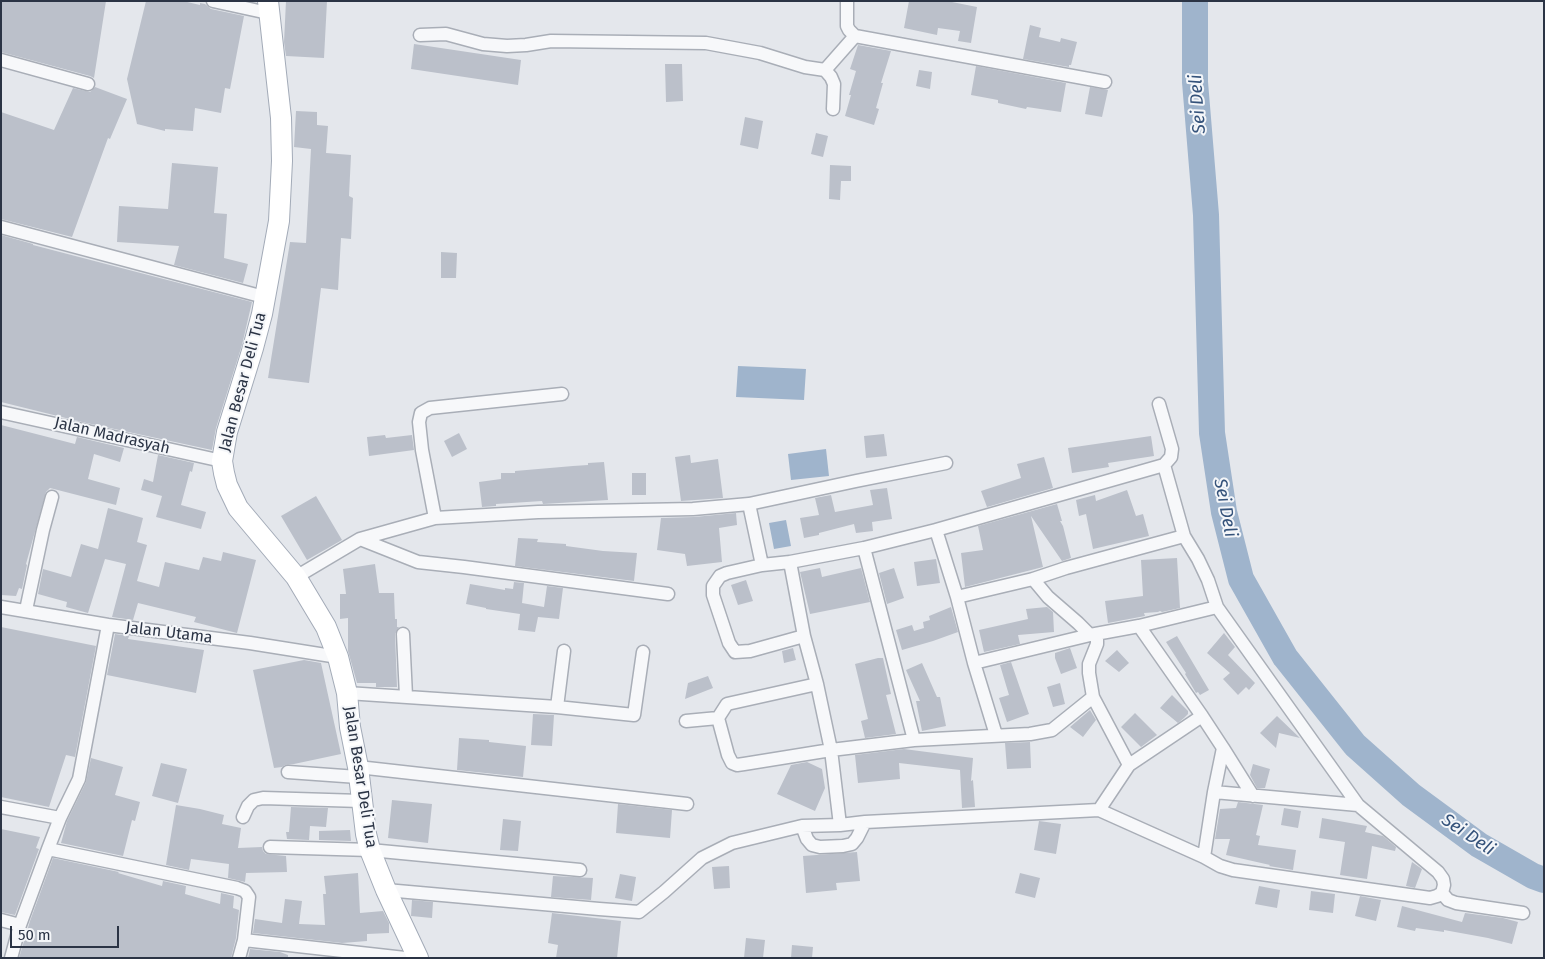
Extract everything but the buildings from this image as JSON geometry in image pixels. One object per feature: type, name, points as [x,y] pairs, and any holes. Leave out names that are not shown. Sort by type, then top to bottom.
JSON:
[{"type":"main road","name":"Jalan Besar Deli Tua","points":[[268,7],[281,118],[282,160],[279,221],[262,314],[227,432],[222,461],[226,485],[238,508],[296,578],[322,621],[338,657],[347,693],[350,726],[370,850],[386,890],[418,958]]},
{"type":"street","points":[[213,1],[268,7]]},
{"type":"street","points":[[847,1],[847,26],[855,36],[1105,82]]},
{"type":"street","points":[[420,34],[446,34],[483,44],[507,46],[551,41],[706,43],[760,53],[805,67],[825,70],[834,84],[833,109]]},
{"type":"street","points":[[825,70],[855,36]]},
{"type":"street","points":[[1,60],[88,84]]},
{"type":"street","points":[[1,227],[264,296]]},
{"type":"street","points":[[435,518],[422,450],[419,422],[422,413],[430,408],[562,394]]},
{"type":"street","points":[[804,636],[744,652],[735,652],[731,648],[713,595],[713,586],[720,576],[727,573],[762,565],[790,562],[864,548],[936,530],[1164,465],[1171,458],[1172,449],[1159,404]]},
{"type":"street","name":"Jalan Madrasyah","points":[[1,412],[222,461]]},
{"type":"street","points":[[296,578],[360,539],[435,518],[538,512],[693,510],[749,504],[946,463]]},
{"type":"street","points":[[386,890],[639,912],[702,858],[732,843],[802,826],[1099,810],[1220,866],[1233,870],[1430,898],[1442,893],[1443,879],[1438,872],[1358,805],[1216,607],[1208,580],[1184,536],[1164,465]]},
{"type":"street","points":[[26,610],[52,497]]},
{"type":"street","points":[[749,504],[762,565]]},
{"type":"street","points":[[936,530],[996,734]]},
{"type":"street","points":[[957,597],[1033,579],[1066,568],[1184,536]]},
{"type":"street","points":[[360,539],[418,562],[668,594]]},
{"type":"street","points":[[864,548],[914,740]]},
{"type":"street","points":[[790,562],[804,636],[832,750],[840,825]]},
{"type":"street","points":[[1033,579],[1048,597],[1094,635],[1097,644],[1089,664],[1088,673],[1094,697],[1129,765]]},
{"type":"street","name":"Jalan Utama","points":[[1,607],[108,625],[250,642],[338,657]]},
{"type":"street","points":[[974,663],[1216,607]]},
{"type":"street","points":[[11,958],[20,925],[48,849],[60,818],[79,779],[108,625]]},
{"type":"street","points":[[1140,626],[1202,716],[1253,796]]},
{"type":"street","points":[[403,634],[406,696]]},
{"type":"street","points":[[557,706],[564,651]]},
{"type":"street","points":[[347,693],[557,706],[634,715],[643,652]]},
{"type":"street","points":[[817,684],[727,704],[718,718],[732,763],[737,765],[832,750],[914,740],[996,734],[1030,734],[1052,730],[1094,697]]},
{"type":"street","points":[[1099,810],[1129,765],[1202,716]]},
{"type":"street","points":[[686,721],[718,718]]},
{"type":"street","points":[[1204,857],[1223,748]]},
{"type":"street","points":[[288,772],[358,772],[687,804]]},
{"type":"street","points":[[1214,792],[1358,805]]},
{"type":"street","points":[[242,817],[254,800],[263,798],[362,801]]},
{"type":"street","points":[[1,806],[60,818]]},
{"type":"street","points":[[802,826],[807,839],[812,845],[820,847],[843,846],[852,844],[866,822]]},
{"type":"street","points":[[270,847],[370,850],[580,870]]},
{"type":"street","points":[[48,849],[245,891],[249,897],[244,940],[239,958]]},
{"type":"street","points":[[1442,893],[1448,900],[1456,903],[1523,913]]},
{"type":"street","points":[[1,920],[20,925]]},
{"type":"street","points":[[244,940],[405,958]]},
{"type":"water","points":[[738,366],[806,369],[804,400],[736,397]]},
{"type":"water","points":[[826,449],[829,476],[791,480],[788,454]]},
{"type":"water","points":[[786,520],[791,546],[774,549],[769,523]]},
{"type":"waterway","name":"Sei Deli","points":[[1195,1],[1195,82],[1206,215],[1212,433],[1224,512],[1241,579],[1285,657],[1355,745],[1411,795],[1479,845],[1533,876],[1544,880]]}]
